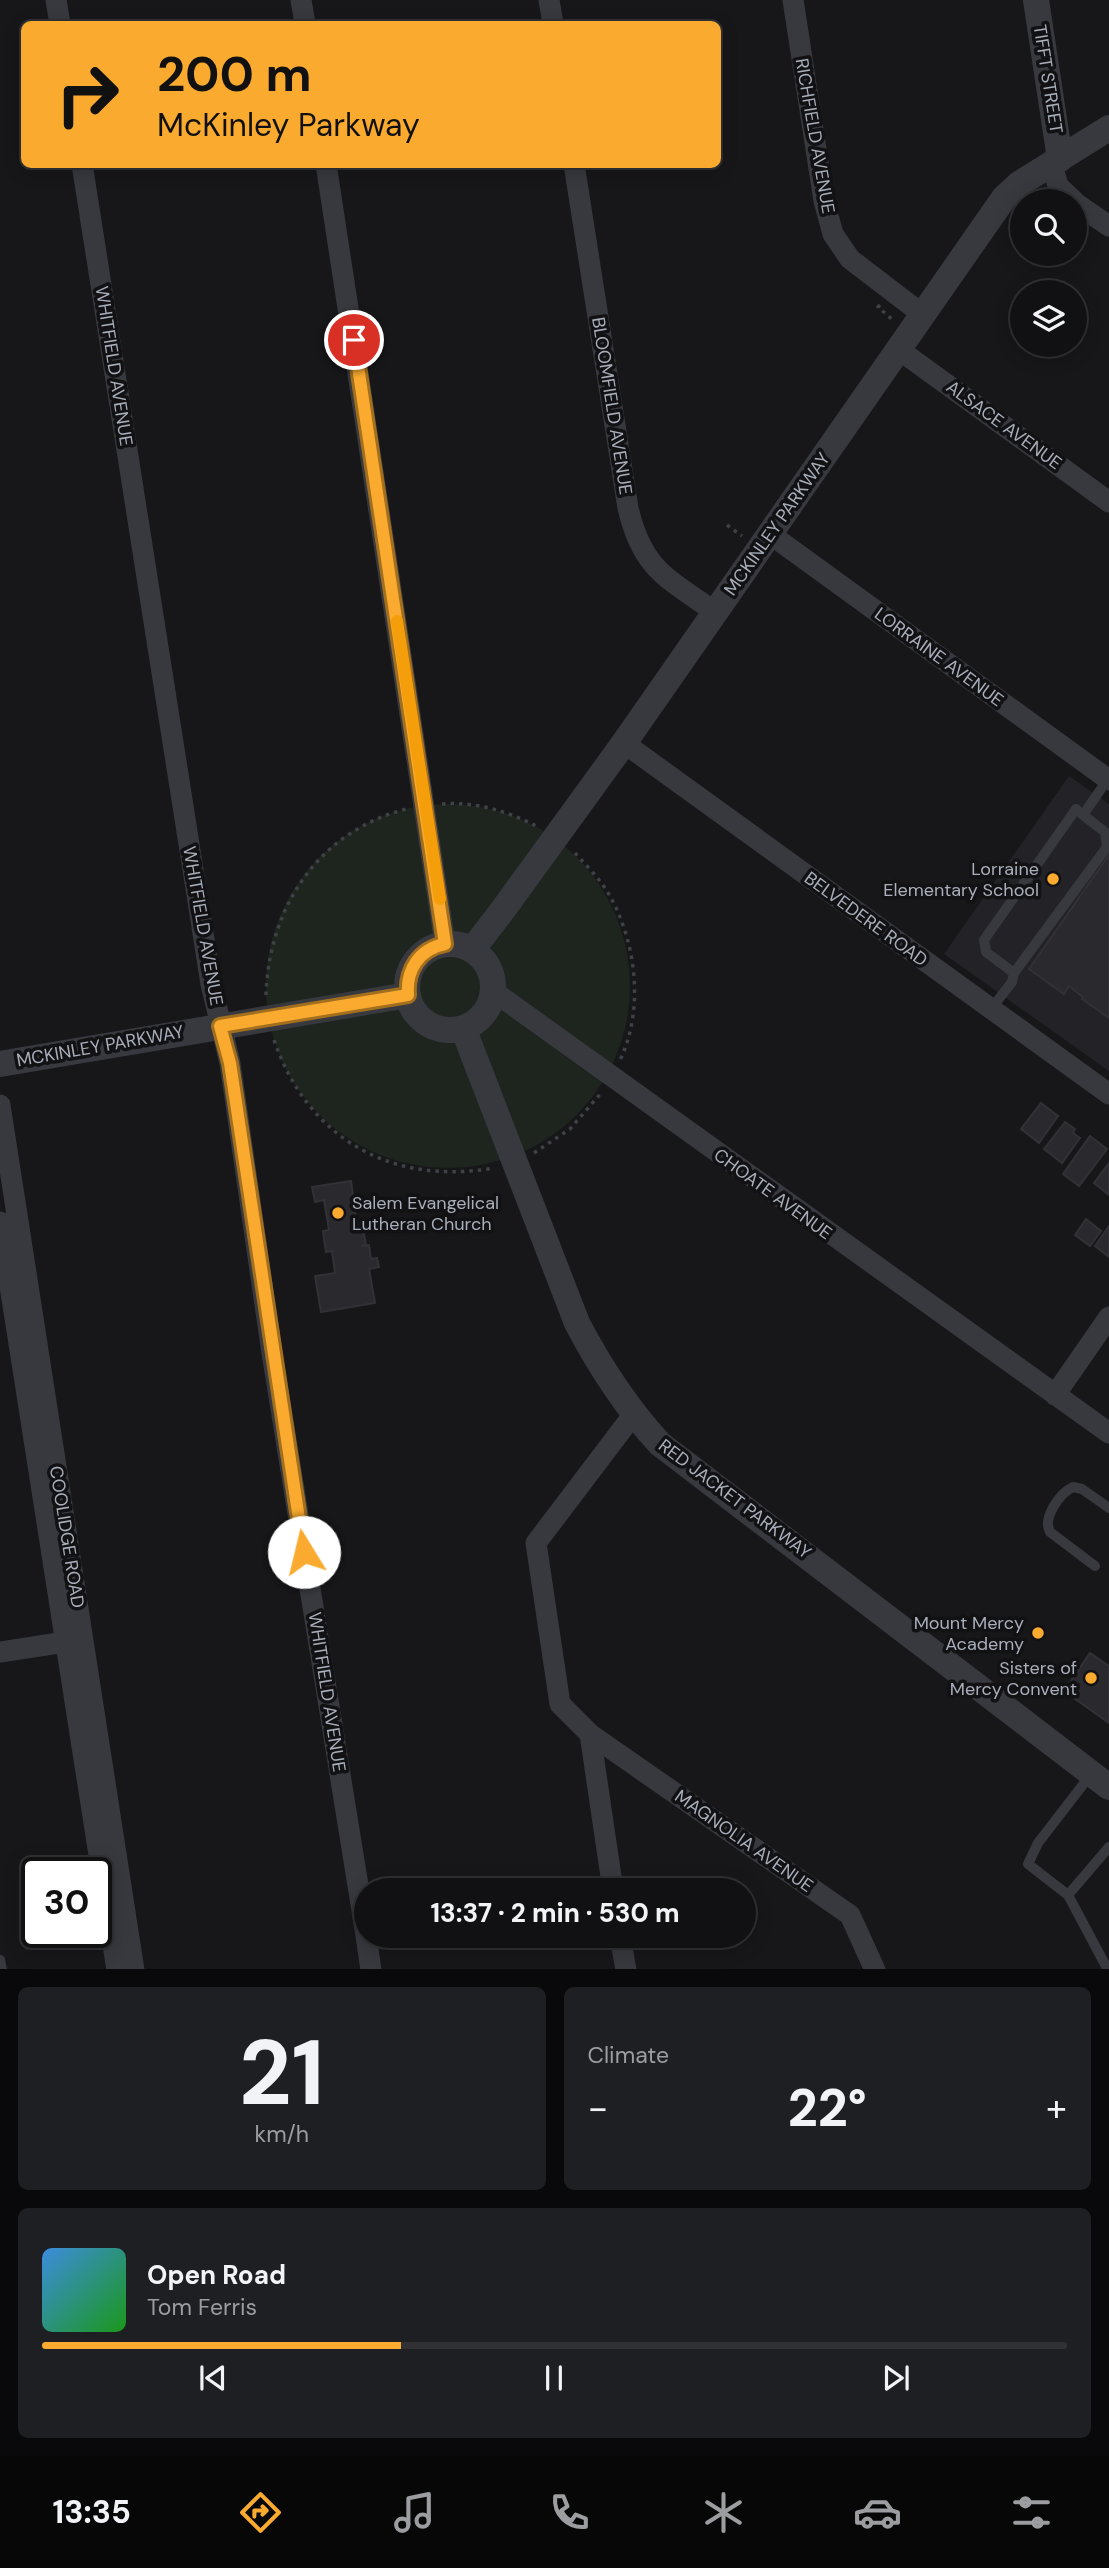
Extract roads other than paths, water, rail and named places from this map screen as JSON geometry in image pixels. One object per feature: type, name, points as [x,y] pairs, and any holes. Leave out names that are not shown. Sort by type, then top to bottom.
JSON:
[{"type":"street","points":[[56,0],[60,21]]},
{"type":"street","points":[[301,0],[304,21]]},
{"type":"street","points":[[549,0],[552,21]]},
{"type":"street","name":"RICHFIELD AVENUE","points":[[793,0],[824,201],[833,234],[850,259],[922,314]]},
{"type":"street","name":"TIFFT STREET","points":[[1036,0],[1056,161]]},
{"type":"street","name":"MCKINLEY PARKWAY","points":[[472,950],[624,743],[1004,198],[1019,184],[1109,128]]},
{"type":"street","points":[[1056,161],[1058,186],[1061,189]]},
{"type":"street","name":"WHITFIELD AVENUE","points":[[83,168],[211,984],[230,1063],[272,1353],[357,1878]]},
{"type":"street","points":[[327,168],[445,944]]},
{"type":"street","name":"BLOOMFIELD AVENUE","points":[[575,168],[618,449],[637,542],[662,575],[715,612]]},
{"type":"street","points":[[1087,211],[1109,226]]},
{"type":"street","name":"ALSACE AVENUE","points":[[898,349],[1109,502]]},
{"type":"street","name":"LORRAINE AVENUE","points":[[770,534],[1109,779]]},
{"type":"street","name":"BELVEDERE ROAD","points":[[624,743],[1109,1094]]},
{"type":"street","points":[[445,944],[472,950],[483,958],[490,971],[493,991],[491,1002],[482,1016],[463,1028],[444,1030],[430,1025],[416,1013],[408,995],[408,980],[416,962],[431,949],[445,944]]},
{"type":"street","name":"CHOATE AVENUE","points":[[493,991],[1109,1433]]},
{"type":"street","name":"MCKINLEY PARKWAY","points":[[0,1064],[408,995]]},
{"type":"street","name":"RED JACKET PARKWAY","points":[[463,1028],[577,1323],[593,1355],[634,1415],[660,1444],[1100,1780]]},
{"type":"street","name":"COOLIDGE ROAD","points":[[0,1105],[33,1372],[108,1857]]},
{"type":"street","name":"COOLIDGE ROAD","points":[[0,1222],[33,1372]]},
{"type":"street","points":[[1055,1395],[1109,1317]]},
{"type":"street","name":"MAGNOLIA AVENUE","points":[[634,1415],[536,1543],[560,1704],[590,1734],[850,1915],[875,1969]]},
{"type":"street","points":[[0,1652],[74,1641]]},
{"type":"street","points":[[590,1734],[611,1878]]},
{"type":"street","name":"COOLIDGE ROAD","points":[[112,1876],[134,1969]]},
{"type":"street","name":"COOLIDGE ROAD","points":[[112,1896],[117,1969]]},
{"type":"street","name":"WHITFIELD AVENUE","points":[[368,1948],[371,1969]]},
{"type":"street","points":[[622,1948],[626,1969]]},
{"type":"lane","points":[[1083,815],[1109,779]]},
{"type":"lane","points":[[991,1009],[1012,982],[1014,973],[1107,847],[1105,832],[1076,809],[984,940],[986,952],[1014,973]]},
{"type":"lane","points":[[1095,1566],[1050,1532],[1047,1520],[1066,1490],[1073,1487],[1082,1489],[1109,1508]]},
{"type":"lane","points":[[1100,1780],[1038,1843],[1028,1864],[1068,1895],[1108,1969]]},
{"type":"lane","points":[[1068,1895],[1109,1847]]},
{"type":"lane","points":[[0,1960],[2,1969]]},
{"type":"place","name":"Lorraine Elementary School","points":[[1053,879]]},
{"type":"place","name":"Salem Evangelical Lutheran Church","points":[[338,1213]]},
{"type":"place","name":"Mount Mercy Academy","points":[[1038,1633]]},
{"type":"place","name":"Sisters of Mercy Convent","points":[[1091,1678]]}]
